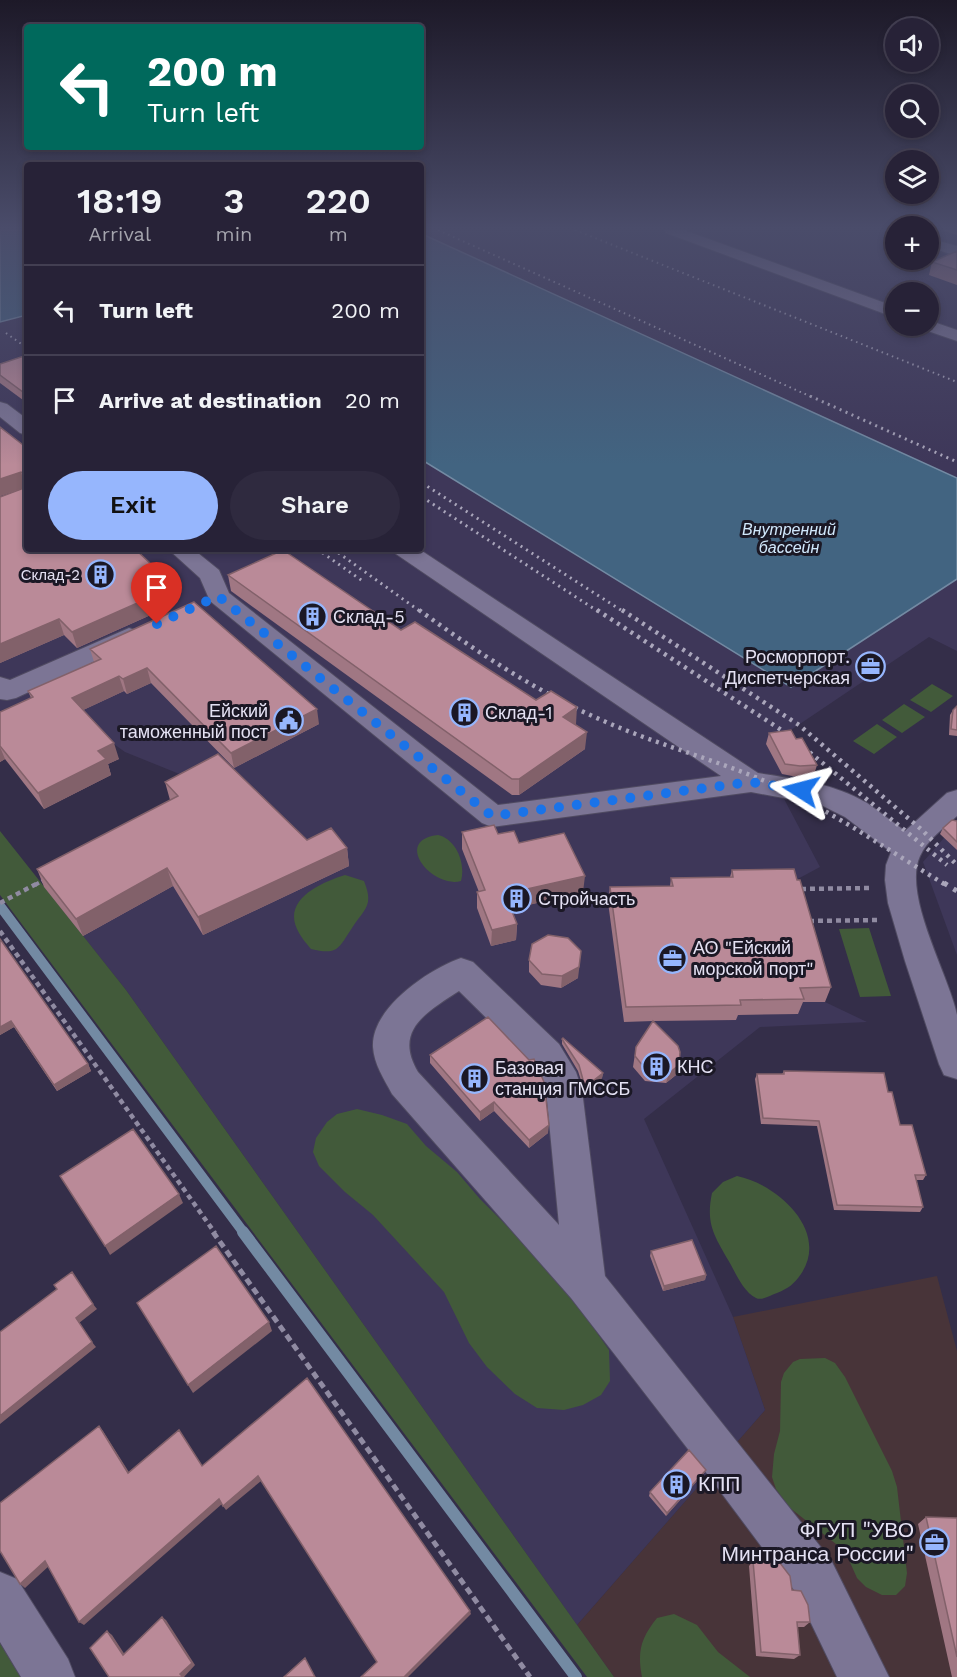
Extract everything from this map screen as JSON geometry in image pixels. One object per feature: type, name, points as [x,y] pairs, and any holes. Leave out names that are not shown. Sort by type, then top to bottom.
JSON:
[{"type":"street","points":[[939,330],[957,336]]},
{"type":"street","points":[[0,408],[24,427]]},
{"type":"street","points":[[408,552],[751,782]]},
{"type":"street","points":[[196,553],[211,575],[208,600],[492,816],[751,782],[809,791],[831,798],[855,810],[908,849]]},
{"type":"street","points":[[0,685],[6,692],[147,628]]},
{"type":"street","points":[[952,806],[922,830],[908,849],[900,868],[904,906],[957,1064]]},
{"type":"street","points":[[585,1284],[564,1089],[558,1072],[548,1055],[461,972],[412,1005],[399,1019],[391,1037],[390,1057],[393,1066],[405,1083],[585,1284],[814,1577],[864,1677]]},
{"type":"street","points":[[0,1596],[50,1677]]},
{"type":"path","points":[[0,903],[50,876]]},
{"type":"path","points":[[794,890],[878,888]]},
{"type":"path","points":[[803,921],[888,920]]},
{"type":"path","points":[[0,931],[530,1677]]},
{"type":"shaded area","points":[[585,308],[885,308],[885,336],[939,336],[939,308],[957,308],[957,478]]},
{"type":"shaded area","points":[[24,316],[24,552],[424,552],[424,461],[791,687],[957,579],[957,651],[929,637],[782,736],[814,775],[774,780],[820,867],[792,882],[825,1002],[867,1022],[760,1027],[644,1119],[733,1317],[765,1410],[577,1625],[126,990],[83,936],[277,827],[224,792],[125,752],[90,727],[0,749],[0,322]]},
{"type":"shaded area","points":[[950,831],[957,850],[957,955],[923,862]]},
{"type":"shaded area","points":[[937,1276],[957,1351],[957,1677],[614,1677],[577,1625],[765,1410],[733,1317]]},
{"type":"green space","points":[[932,684],[953,696],[931,712],[910,700]]},
{"type":"green space","points":[[904,704],[925,717],[902,733],[882,720]]},
{"type":"green space","points":[[877,724],[897,737],[874,754],[853,741]]},
{"type":"green space","points":[[0,831],[126,990],[614,1677],[587,1677],[0,895]]},
{"type":"green space","points":[[438,835],[450,841],[458,853],[462,867],[461,881],[450,882],[439,878],[421,863],[417,854],[418,845],[425,839]]},
{"type":"green space","points":[[345,875],[364,881],[368,896],[367,906],[341,945],[327,951],[311,949],[297,929],[294,918],[295,909],[307,893],[326,882]]},
{"type":"green space","points":[[869,928],[891,996],[860,997],[839,929]]},
{"type":"green space","points":[[357,1109],[407,1124],[426,1146],[457,1172],[480,1199],[536,1255],[560,1286],[572,1297],[609,1350],[610,1381],[601,1395],[583,1405],[564,1410],[537,1408],[515,1394],[487,1367],[469,1343],[444,1292],[373,1215],[319,1166],[313,1152],[316,1138],[327,1122],[337,1114]]},
{"type":"green space","points":[[737,1176],[768,1189],[782,1199],[795,1212],[804,1226],[809,1242],[808,1258],[801,1274],[788,1287],[764,1298],[758,1299],[741,1283],[711,1223],[712,1193],[723,1182]]},
{"type":"green space","points":[[825,1358],[835,1363],[845,1377],[892,1471],[897,1487],[907,1573],[905,1586],[896,1595],[882,1595],[866,1587],[857,1578],[845,1551],[790,1508],[776,1489],[772,1477],[774,1454],[780,1431],[781,1382],[784,1373],[793,1362],[800,1359]]},
{"type":"green space","points":[[674,1614],[697,1625],[718,1652],[750,1677],[642,1677],[640,1652],[647,1632],[657,1618]]},
{"type":"green space","points":[[0,1640],[22,1677],[0,1677]]},
{"type":"water","points":[[0,308],[24,308],[24,316],[0,322]]},
{"type":"water","name":"Внутренний бассейн","points":[[424,308],[585,308],[957,478],[957,579],[791,687],[424,461]]},
{"type":"building","points":[[24,356],[24,393],[0,375],[0,364]]},
{"type":"building","points":[[0,427],[24,446],[24,474],[21,472],[0,479]]},
{"type":"building","points":[[24,488],[24,552],[138,552],[152,565],[144,568],[169,589],[72,632],[59,619],[0,644],[0,497]]},
{"type":"building","points":[[279,552],[286,552],[401,630],[415,622],[536,700],[551,691],[577,707],[563,717],[587,732],[519,779],[512,779],[228,575]]},
{"type":"building","points":[[194,602],[317,709],[231,753],[147,668],[123,679],[119,676],[72,698],[114,743],[98,751],[106,759],[38,793],[0,746],[0,712],[33,697],[28,691],[101,659],[90,649]]},
{"type":"building","points":[[957,706],[957,730],[951,729],[953,710]]},
{"type":"building","points":[[791,730],[796,739],[802,738],[817,765],[785,764],[769,733]]},
{"type":"building","points":[[218,754],[307,840],[331,828],[347,848],[198,917],[167,868],[76,919],[37,869],[178,796],[165,782]]},
{"type":"building","points":[[952,820],[957,821],[957,842],[943,828]]},
{"type":"building","name":"Стройчасть","points":[[494,825],[498,834],[514,831],[519,843],[564,833],[585,876],[505,894],[517,924],[492,930],[477,892],[485,890],[462,832]]},
{"type":"building","points":[[794,869],[797,880],[800,880],[831,987],[800,988],[804,999],[740,1000],[741,1005],[626,1007],[610,887],[673,886],[671,878],[733,877],[732,870]]},
{"type":"building","points":[[548,935],[568,938],[581,951],[579,967],[562,976],[542,974],[529,960],[532,944]]},
{"type":"building","points":[[0,939],[88,1064],[54,1085],[11,1021],[0,1027]]},
{"type":"building","points":[[488,1017],[529,1060],[534,1059],[544,1082],[549,1125],[529,1140],[494,1102],[480,1112],[430,1055]]},
{"type":"building","points":[[653,1021],[678,1046],[680,1052],[679,1065],[669,1073],[647,1071],[635,1056],[636,1047]]},
{"type":"building","points":[[563,1038],[603,1073],[585,1087],[579,1065]]},
{"type":"building","points":[[784,1071],[884,1073],[888,1092],[892,1092],[900,1125],[912,1125],[926,1175],[915,1175],[923,1207],[837,1205],[819,1121],[763,1118],[757,1074],[784,1074]]},
{"type":"building","points":[[133,1129],[179,1194],[105,1246],[60,1176]]},
{"type":"building","points":[[692,1240],[706,1275],[664,1286],[651,1251]]},
{"type":"building","points":[[216,1246],[269,1322],[188,1385],[137,1303]]},
{"type":"building","points":[[72,1272],[93,1304],[76,1318],[92,1342],[0,1416],[0,1332],[57,1289],[54,1285]]},
{"type":"building","points":[[307,1378],[470,1611],[404,1677],[361,1677],[377,1662],[258,1476],[223,1506],[219,1499],[79,1622],[45,1561],[20,1584],[0,1551],[0,1503],[99,1426],[128,1473],[179,1430],[202,1466]]},
{"type":"building","name":"КПП","points":[[689,1450],[706,1470],[667,1513],[650,1492]]},
{"type":"building","points":[[926,1517],[957,1518],[957,1657]]},
{"type":"building","points":[[753,1561],[780,1563],[790,1576],[792,1590],[801,1591],[808,1605],[810,1622],[797,1622],[800,1655],[761,1652]]},
{"type":"building","points":[[162,1617],[192,1663],[180,1674],[183,1677],[109,1677],[90,1648],[107,1631],[123,1655]]},
{"type":"building","points":[[305,1658],[315,1677],[284,1677]]},
{"type":"waterway","points":[[0,906],[244,1233]]},
{"type":"waterway","points":[[243,1232],[576,1677]]},
{"type":"railway","points":[[613,308],[814,398]]},
{"type":"railway","points":[[772,308],[957,382]]},
{"type":"railway","points":[[6,333],[24,346]]},
{"type":"railway","points":[[810,396],[957,462]]},
{"type":"railway","points":[[424,484],[624,612]]},
{"type":"railway","points":[[424,498],[599,612]]},
{"type":"railway","points":[[321,552],[364,582]]},
{"type":"railway","points":[[337,552],[421,612]]},
{"type":"railway","points":[[419,610],[486,657],[557,699],[629,732],[770,783],[851,826],[946,885]]},
{"type":"railway","points":[[597,610],[786,733],[947,865]]},
{"type":"railway","points":[[622,610],[799,725],[922,830],[957,865]]},
{"type":"railway","points":[[944,883],[957,891]]},
{"type":"place","name":"Склад-2","points":[[101,575]]},
{"type":"place","name":"Склад-5","points":[[312,617]]},
{"type":"place","name":"Росморпорт. Диспетчерская","points":[[871,667]]},
{"type":"place","name":"Склад-1","points":[[464,713]]},
{"type":"place","name":"Ейский таможенный пост","points":[[289,721]]},
{"type":"place","name":"Стройчасть","points":[[517,899]]},
{"type":"place","name":"АО \"Ейский морской порт\"","points":[[672,958]]},
{"type":"place","name":"КНС","points":[[656,1067]]},
{"type":"place","name":"Базовая станция ГМССБ","points":[[474,1078]]},
{"type":"place","name":"КПП","points":[[677,1484]]},
{"type":"place","name":"ФГУП \"УВО Минтранса России\"","points":[[935,1542]]},
{"type":"route","points":[[157,624],[218,596],[492,816],[751,782],[801,790]]}]
